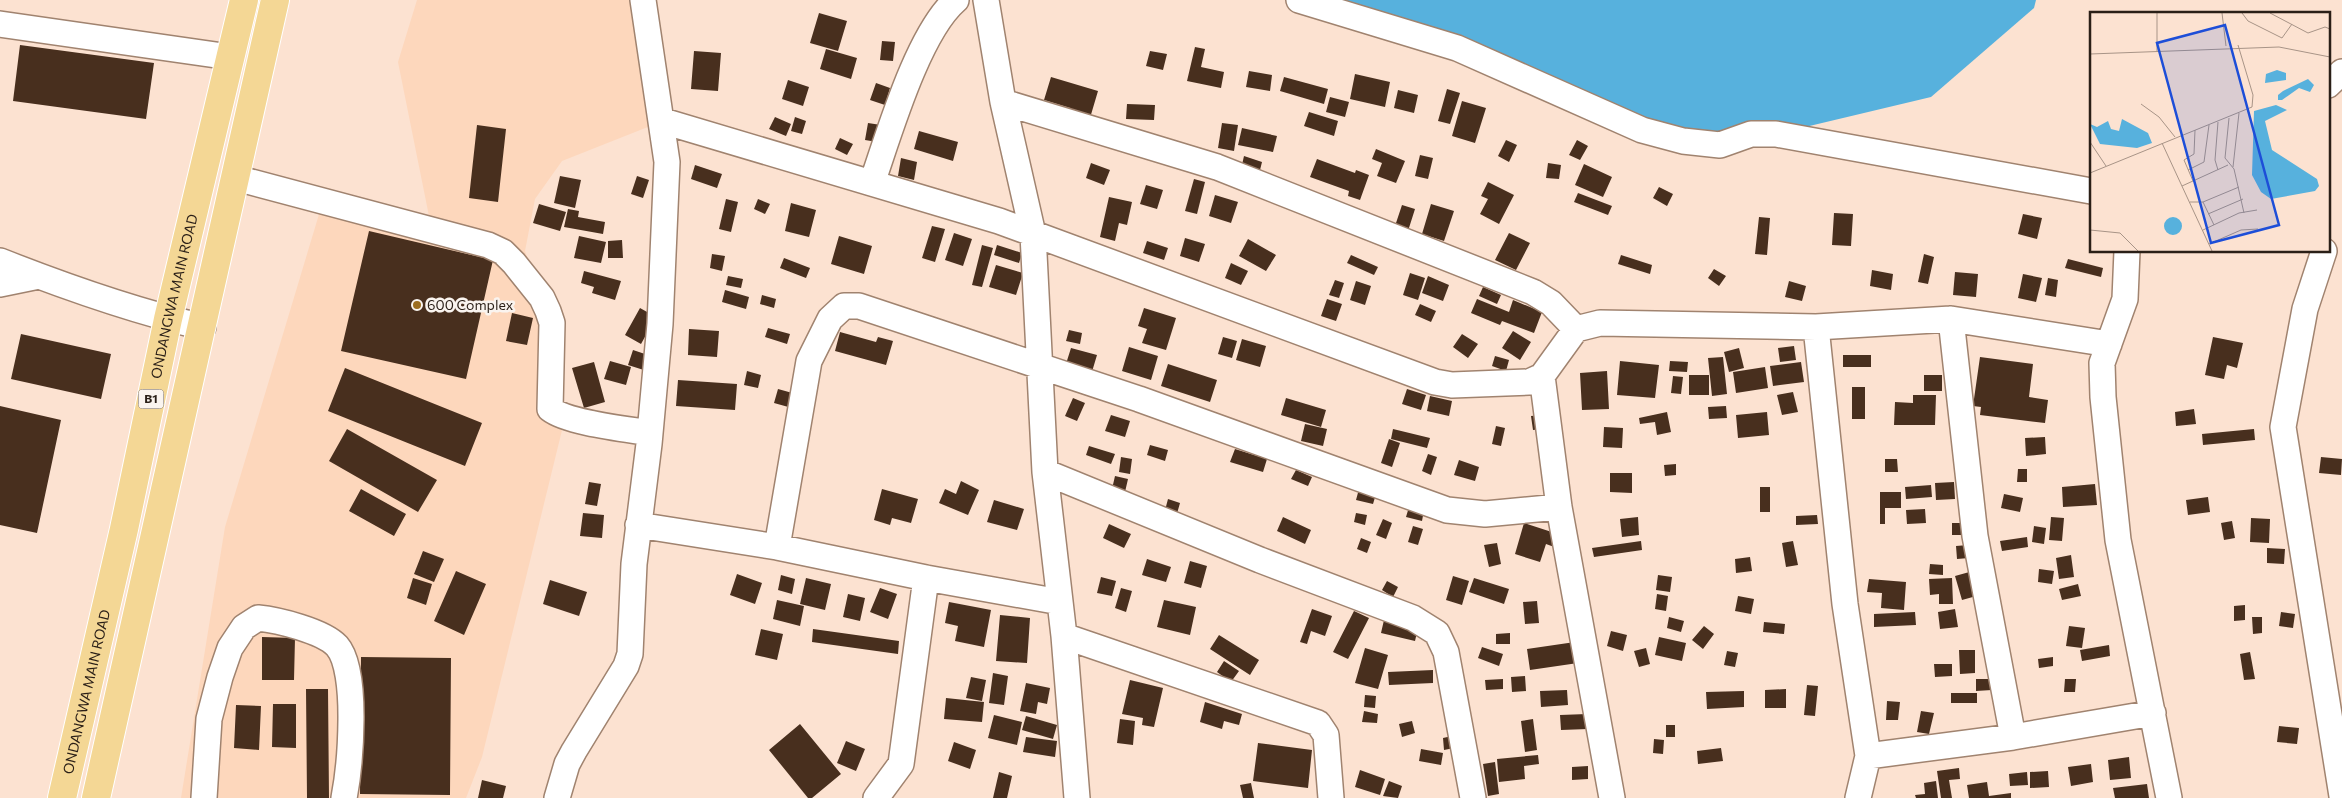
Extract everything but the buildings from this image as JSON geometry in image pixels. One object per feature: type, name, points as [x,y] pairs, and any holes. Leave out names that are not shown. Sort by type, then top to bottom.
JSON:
[{"type":"main road","name":"ONDANGWA MAIN ROAD","points":[[62,798],[124,529],[168,319],[244,0]]},
{"type":"main road","name":"B1","points":[[96,798],[275,0]]},
{"type":"street","points":[[557,798],[567,764],[574,750],[626,666],[630,654],[634,564],[650,433],[660,324],[667,171],[663,122],[643,0]]},
{"type":"street","points":[[872,183],[903,94],[931,31],[956,0]]},
{"type":"street","points":[[986,0],[1003,102],[1033,234],[1045,472],[1064,636],[1077,798]]},
{"type":"street","points":[[1299,0],[1457,48],[1642,130],[1683,141],[1720,144],[1750,134],[1776,134],[2090,191]]},
{"type":"street","points":[[0,24],[230,57]]},
{"type":"street","points":[[2330,83],[2342,72]]},
{"type":"street","points":[[1003,102],[1235,174],[1533,292],[1551,303],[1576,329]]},
{"type":"street","points":[[663,122],[1000,221],[1435,382],[1452,385],[1529,382],[1542,376],[1576,329],[1600,323],[1816,328],[1951,320],[2109,344]]},
{"type":"street","points":[[236,178],[488,245],[502,252],[542,298],[552,323],[550,410],[557,415],[579,421],[650,433]]},
{"type":"street","points":[[2127,252],[2125,299],[2102,363],[2103,397],[2118,540],[2169,798]]},
{"type":"street","points":[[2324,252],[2306,309],[2283,427],[2342,796]]},
{"type":"street","points":[[0,261],[168,319],[203,327]]},
{"type":"street","points":[[0,284],[40,276]]},
{"type":"street","points":[[777,547],[809,360],[830,319],[844,306],[859,306],[1139,399],[1447,510],[1485,514],[1559,507]]},
{"type":"street","points":[[1951,320],[1975,536],[2013,737]]},
{"type":"street","points":[[1816,328],[1846,604],[1868,756],[1858,798]]},
{"type":"street","points":[[1542,376],[1559,507],[1612,798]]},
{"type":"street","points":[[1045,472],[1260,560],[1414,618],[1437,633],[1446,652],[1473,798]]},
{"type":"street","points":[[638,525],[777,547],[926,578],[1060,602]]},
{"type":"street","points":[[876,798],[901,764],[926,578]]},
{"type":"street","points":[[204,798],[209,719],[220,677],[230,648],[244,626],[258,618],[299,626],[337,646],[344,660],[350,689],[351,737],[348,779],[344,798]]},
{"type":"street","points":[[1064,636],[1318,723],[1326,735],[1331,798]]},
{"type":"street","points":[[1868,756],[2013,737],[2153,713]]},
{"type":"shaded area","points":[[417,0],[643,0],[663,121],[562,161],[535,199],[525,251],[542,298],[565,418],[482,757],[466,798],[181,798],[225,527],[323,201],[432,231],[398,62]]},
{"type":"water","points":[[1299,0],[2036,0],[2034,8],[1931,97],[1776,134],[1720,145]]},
{"type":"place","name":"600 Complex","points":[[417,305]]}]
